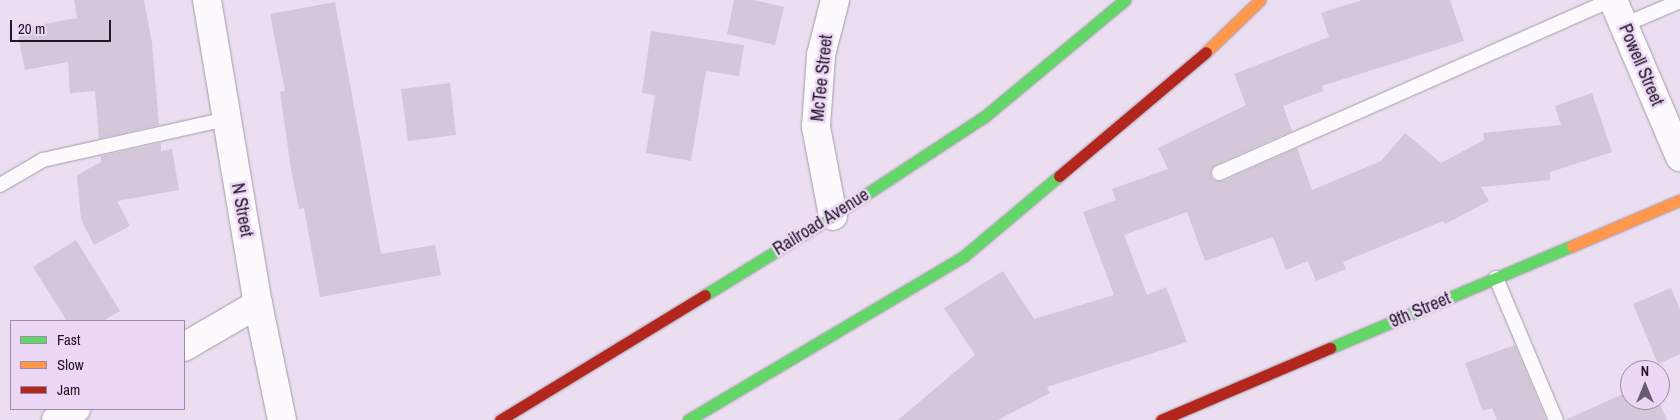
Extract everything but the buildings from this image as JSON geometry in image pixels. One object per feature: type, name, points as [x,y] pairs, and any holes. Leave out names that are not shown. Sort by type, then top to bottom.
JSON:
[{"type":"street","name":"N Street","points":[[207,0],[258,304],[282,420]]},
{"type":"street","name":"McTee Street","points":[[833,216],[816,127],[821,55],[835,0]]},
{"type":"street","name":"Railroad Avenue","points":[[500,420],[833,216],[984,117],[1125,0]]},
{"type":"street","points":[[688,420],[964,256],[1231,30],[1260,0]]},
{"type":"street","name":"Powell Street","points":[[1613,0],[1680,157]]},
{"type":"street","name":"9th Street","points":[[1161,420],[1680,200]]},
{"type":"street","points":[[185,346],[258,304]]},
{"type":"street","points":[[56,420],[74,410]]},
{"type":"lane","points":[[1219,173],[1613,0]]},
{"type":"lane","points":[[1624,26],[1680,1]]},
{"type":"lane","points":[[0,185],[43,160],[227,119]]},
{"type":"lane","points":[[1496,278],[1556,420]]},
{"type":"traffic: fast","points":[[705,295],[833,216],[984,117],[1125,0]]},
{"type":"traffic: fast","points":[[688,420],[964,256],[1059,176]]},
{"type":"traffic: fast","points":[[1330,348],[1572,246]]},
{"type":"traffic: slow","points":[[1206,52],[1260,0]]},
{"type":"traffic: slow","points":[[1572,246],[1680,200]]},
{"type":"traffic: jam","points":[[1059,176],[1206,52]]},
{"type":"traffic: jam","points":[[500,420],[705,295]]},
{"type":"traffic: jam","points":[[1161,420],[1330,348]]}]
